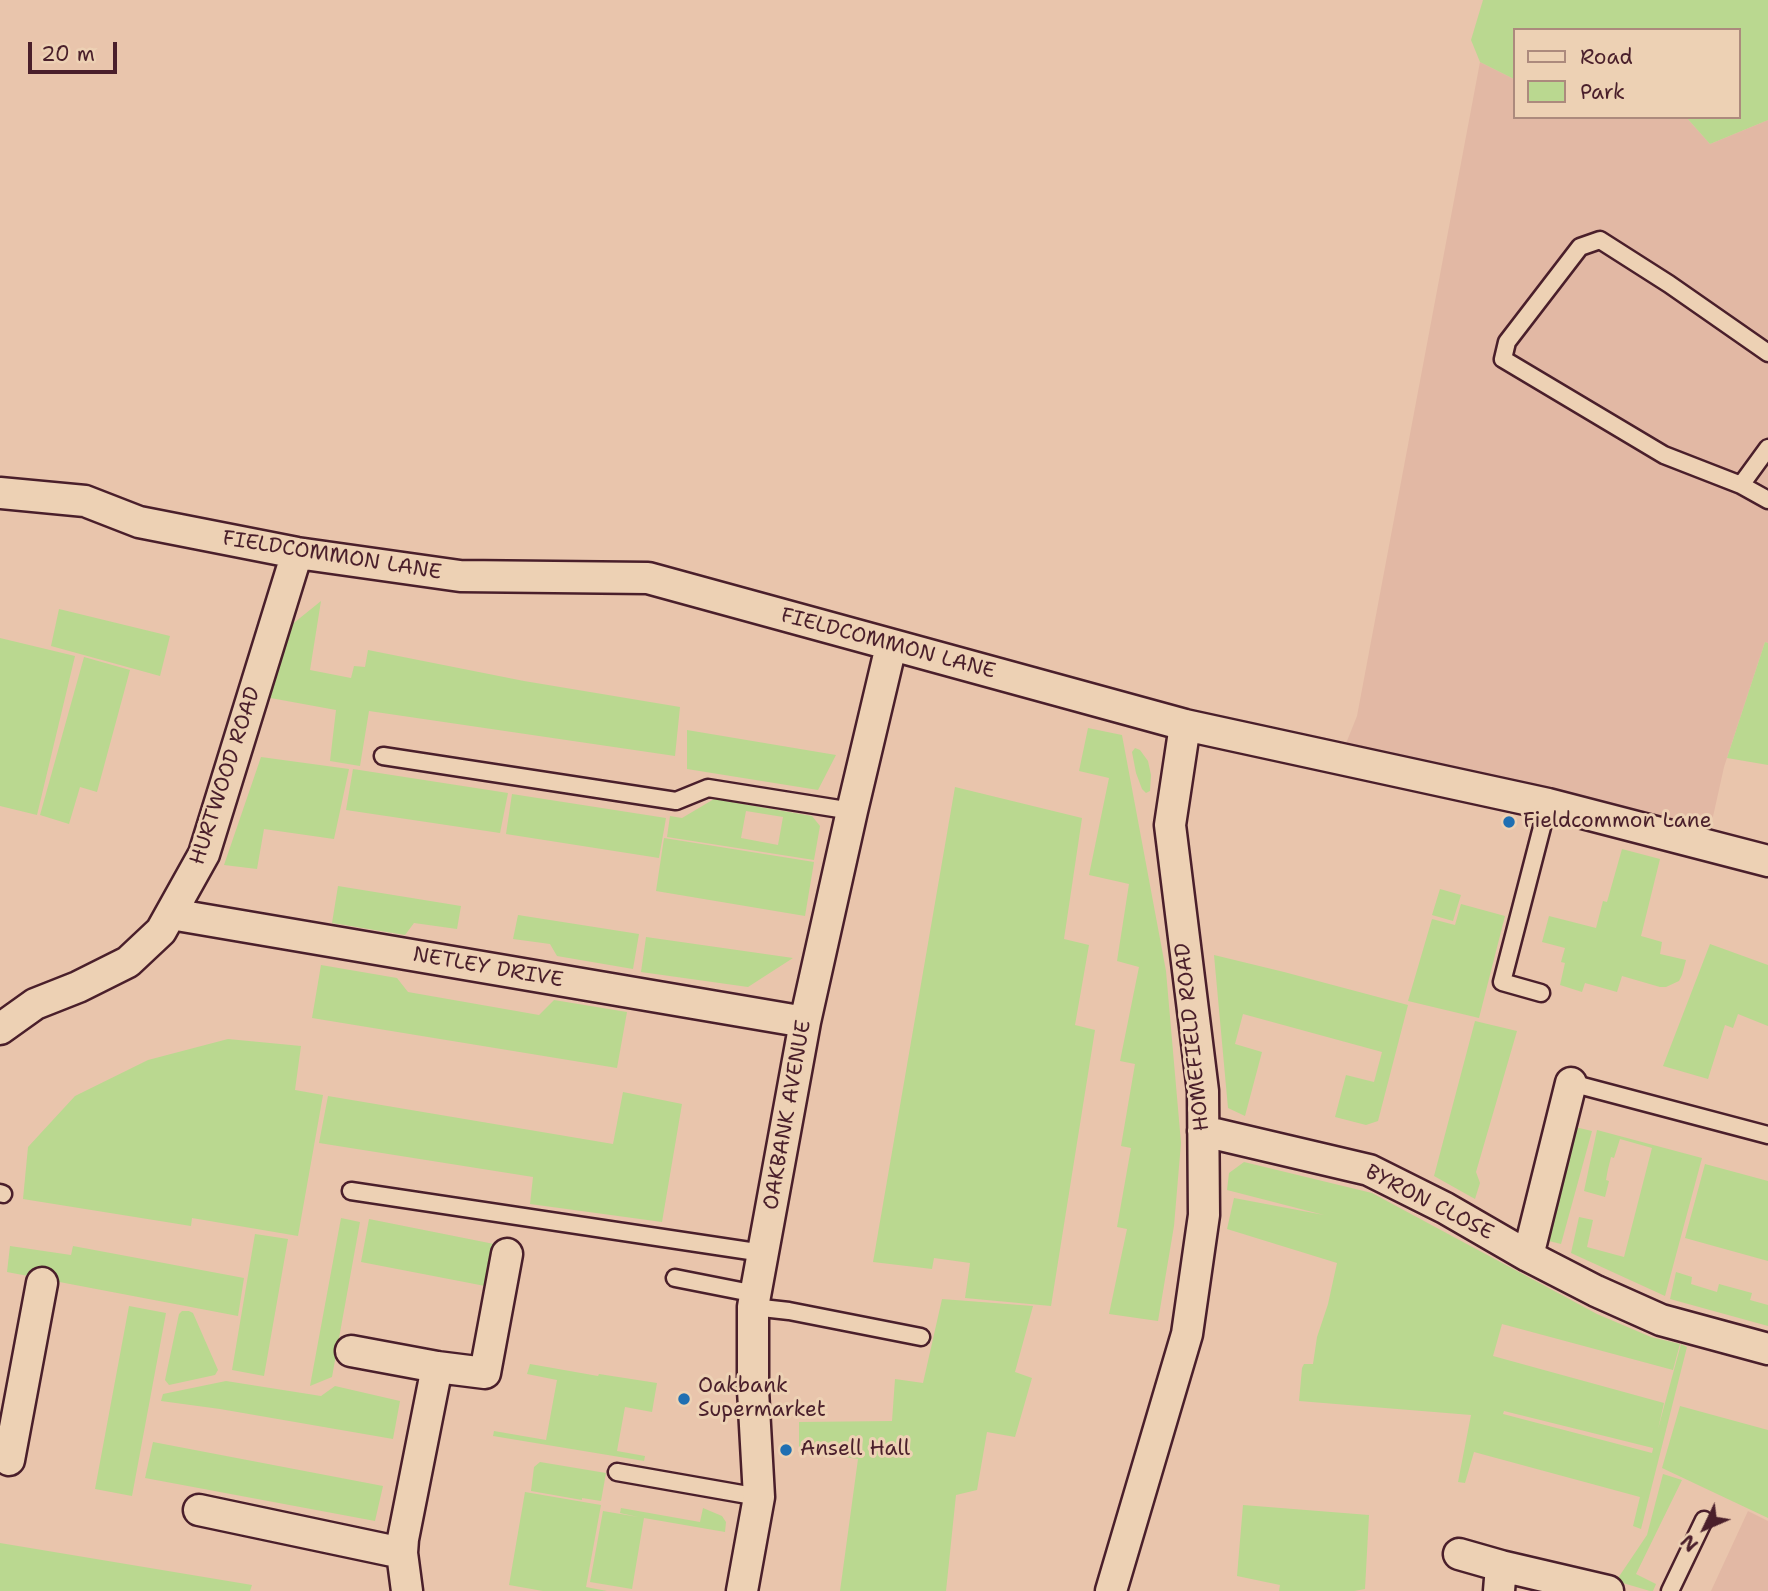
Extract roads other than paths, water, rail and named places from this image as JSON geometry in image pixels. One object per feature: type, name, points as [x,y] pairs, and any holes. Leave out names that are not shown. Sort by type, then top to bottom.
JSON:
[{"type":"street","name":"FIELDCOMMON LANE","points":[[0,493],[85,501],[139,522],[297,553],[460,576],[648,578],[1185,725],[1548,804],[1768,861]]},
{"type":"street","name":"HURTWOOD ROAD","points":[[0,1029],[36,1004],[128,962],[161,931],[172,914],[204,854],[297,553]]},
{"type":"street","name":"OAKBANK AVENUE","points":[[742,1591],[759,1497],[753,1390],[754,1300],[805,1022],[891,646]]},
{"type":"street","name":"HOMEFIELD ROAD","points":[[1111,1591],[1186,1334],[1204,1215],[1203,1091],[1170,825],[1185,725]]},
{"type":"street","name":"NETLEY DRIVE","points":[[172,914],[805,1022]]},
{"type":"street","points":[[1528,1256],[1571,1083]]},
{"type":"street","name":"BYRON CLOSE","points":[[1203,1131],[1369,1170],[1472,1222],[1596,1292],[1661,1320],[1768,1349]]},
{"type":"street","points":[[351,1352],[485,1373],[507,1254]]},
{"type":"street","points":[[9,1460],[11,1384],[42,1283]]},
{"type":"street","points":[[407,1591],[403,1539],[437,1367]]},
{"type":"street","points":[[199,1510],[402,1553]]},
{"type":"street","points":[[1459,1554],[1500,1579],[1608,1591]]},
{"type":"lane","points":[[1768,353],[1600,240],[1580,247],[1507,342],[1503,359],[1664,455],[1741,485],[1768,500]]},
{"type":"lane","points":[[1741,485],[1768,448]]},
{"type":"lane","points":[[383,756],[676,801],[708,788],[852,811]]},
{"type":"lane","points":[[1541,993],[1502,982],[1548,804]]},
{"type":"lane","points":[[1571,1083],[1768,1135]]},
{"type":"lane","points":[[351,1191],[763,1253]]},
{"type":"lane","points":[[675,1278],[789,1311],[921,1338]]},
{"type":"lane","points":[[617,1472],[759,1497]]},
{"type":"lane","points":[[1670,1591],[1704,1520]]},
{"type":"place","name":"Fieldcommon Lane","points":[[1509,822]]},
{"type":"place","name":"Oakbank Supermarket","points":[[684,1399]]},
{"type":"place","name":"Ansell Hall","points":[[786,1450]]}]
